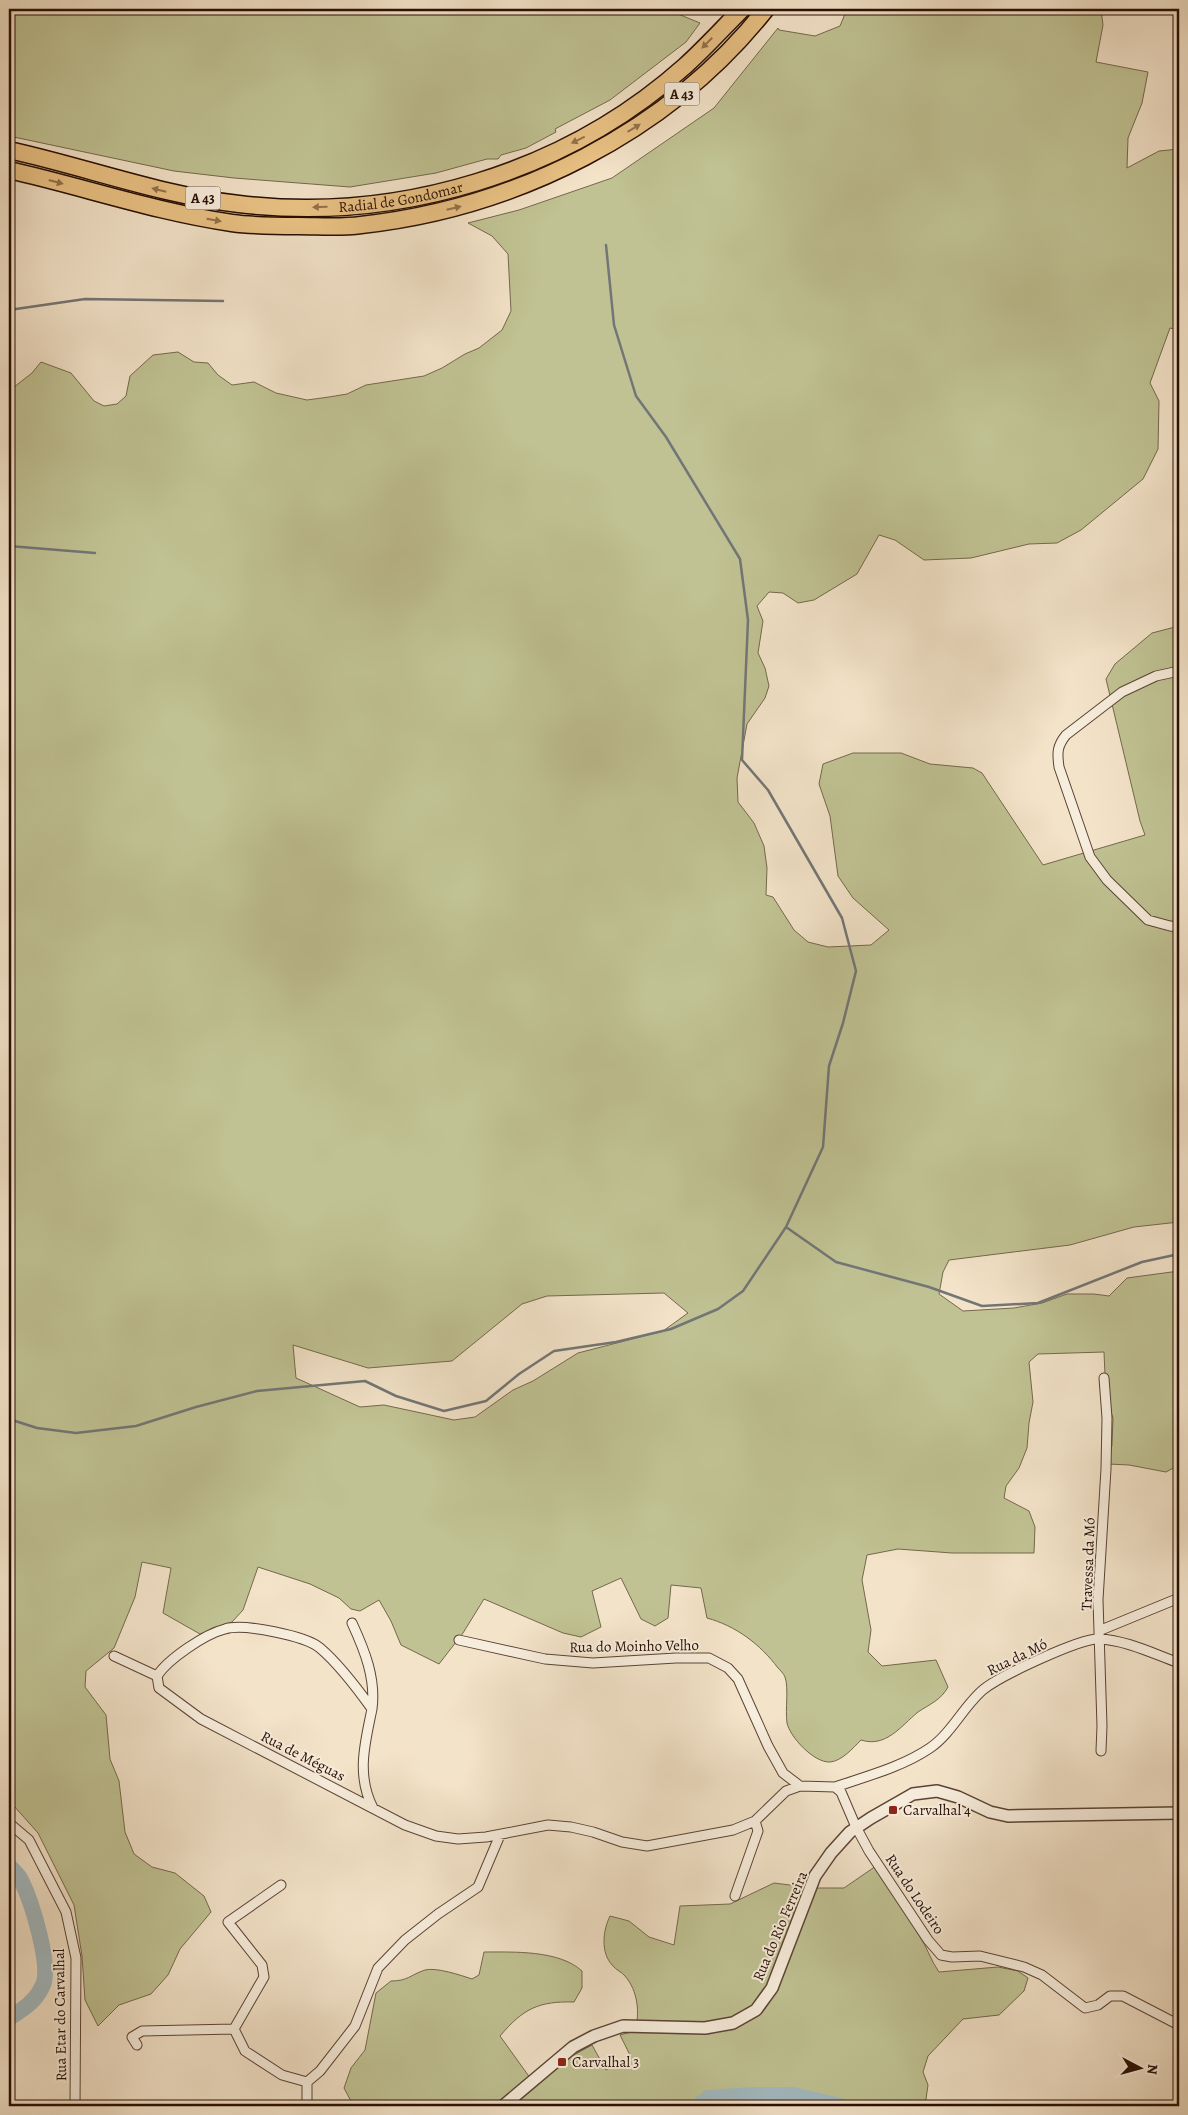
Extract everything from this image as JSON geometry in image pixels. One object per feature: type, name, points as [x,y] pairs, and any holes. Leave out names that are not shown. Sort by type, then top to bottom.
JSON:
[{"type":"highway","name":"Radial de Gondomar","points":[[9,150],[170,193],[237,204],[280,208],[357,206],[403,201],[477,183],[521,167],[583,138],[638,102],[685,66],[742,9]]},
{"type":"highway","name":"Radial de Gondomar","points":[[9,170],[163,211],[234,224],[346,226],[407,219],[484,200],[530,183],[592,153],[649,119],[697,82],[762,13]]},
{"type":"street","points":[[1179,671],[1156,676],[1122,692],[1060,742],[1056,752],[1090,857],[1107,880],[1148,920],[1179,927]]},
{"type":"street","name":"Travessa da Mó","points":[[1101,1751],[1101,1635],[1098,1600],[1106,1469],[1107,1418],[1104,1378]]},
{"type":"street","points":[[1101,1635],[1179,1598]]},
{"type":"street","points":[[352,1624],[362,1644],[370,1670],[374,1693],[362,1757],[362,1778],[367,1797],[373,1808]]},
{"type":"street","points":[[114,1656],[157,1676],[162,1668],[177,1656],[225,1628],[277,1632],[319,1647],[360,1692],[372,1709]]},
{"type":"street","name":"Rua da Mó","points":[[800,1786],[835,1787],[876,1774],[913,1758],[932,1747],[983,1689],[1041,1658],[1101,1635],[1179,1663]]},
{"type":"street","name":"Rua do Moinho Velho","points":[[459,1640],[545,1659],[593,1664],[676,1658],[709,1658],[728,1668],[738,1679],[768,1746],[783,1773],[800,1786]]},
{"type":"street","name":"Rua de Méguas","points":[[157,1676],[159,1688],[201,1719],[405,1825],[436,1836],[458,1839],[500,1835],[548,1825],[571,1827],[622,1842],[647,1846],[733,1830],[755,1821]]},
{"type":"street","points":[[735,1896],[758,1831],[755,1821],[786,1791],[800,1786]]},
{"type":"street","points":[[835,1787],[841,1792],[856,1827]]},
{"type":"street","name":"Rua do Rio Ferreira","points":[[503,2106],[573,2047],[594,2036],[623,2026],[705,2028],[733,2023],[756,2010],[772,1988],[815,1876],[831,1853],[856,1827],[913,1794],[937,1791],[958,1797],[990,1812],[1008,1816],[1179,1813]]},
{"type":"street","name":"Rua Etar do Carvalhal","points":[[9,1823],[29,1840],[66,1912],[76,1958],[75,2106]]},
{"type":"street","name":"Rua do Lodeiro","points":[[856,1827],[893,1888],[928,1940],[941,1955],[952,1957],[980,1956],[1024,1967],[1042,1975],[1085,2008],[1098,2005],[1110,1996],[1123,1996],[1179,2025]]},
{"type":"street","points":[[307,2106],[307,2082],[320,2071],[355,2026],[378,1968],[405,1940],[438,1914],[478,1887],[500,1835]]},
{"type":"street","points":[[234,2029],[264,1977],[262,1965],[228,1922],[281,1885]]},
{"type":"street","points":[[234,2029],[245,2051],[282,2075],[307,2082]]},
{"type":"street","points":[[137,2045],[132,2037],[142,2031],[234,2029]]},
{"type":"green space","points":[[9,9],[666,9],[700,23],[686,42],[610,100],[555,129],[556,132],[526,148],[501,155],[498,159],[487,159],[436,173],[350,187],[234,178],[174,171],[9,136]]},
{"type":"green space","points":[[847,9],[1101,9],[1103,25],[1096,62],[1148,72],[1142,103],[1128,138],[1127,168],[1159,151],[1179,149],[1179,330],[1170,328],[1150,383],[1159,401],[1158,449],[1143,479],[1081,530],[1057,543],[1029,544],[971,558],[924,560],[895,540],[879,535],[857,574],[814,600],[798,603],[783,593],[769,592],[757,606],[763,621],[758,653],[765,668],[769,686],[765,698],[747,724],[737,778],[738,802],[754,823],[764,846],[767,868],[766,895],[773,897],[794,930],[808,942],[828,947],[871,945],[889,930],[853,898],[838,876],[830,816],[819,784],[823,764],[853,753],[901,753],[930,764],[973,768],[982,773],[1043,865],[1145,835],[1106,679],[1115,664],[1152,633],[1179,626],[1179,1222],[1134,1227],[1070,1245],[949,1260],[943,1272],[939,1294],[963,1311],[1014,1308],[1042,1303],[1067,1294],[1109,1296],[1127,1278],[1179,1271],[1179,1465],[1166,1472],[1129,1465],[1108,1464],[1112,1445],[1113,1418],[1106,1398],[1104,1352],[1038,1354],[1029,1362],[1033,1402],[1027,1448],[1019,1468],[1006,1486],[1004,1498],[1029,1511],[1035,1527],[1034,1553],[952,1553],[898,1549],[867,1555],[862,1580],[871,1630],[868,1652],[882,1666],[936,1660],[948,1687],[939,1699],[918,1712],[886,1738],[870,1742],[861,1740],[843,1757],[830,1762],[810,1754],[789,1729],[787,1723],[786,1682],[783,1673],[747,1637],[718,1621],[707,1618],[701,1588],[671,1585],[668,1618],[655,1626],[641,1619],[621,1578],[592,1591],[601,1627],[581,1637],[563,1633],[484,1599],[463,1633],[439,1664],[401,1645],[391,1621],[379,1600],[360,1611],[351,1609],[339,1598],[310,1584],[258,1567],[243,1610],[232,1622],[200,1634],[163,1613],[171,1568],[142,1562],[135,1597],[114,1648],[86,1671],[85,1687],[106,1715],[110,1759],[119,1781],[125,1832],[134,1854],[152,1867],[175,1873],[204,1896],[211,1912],[180,1949],[168,1975],[151,1994],[119,2005],[98,2026],[85,2000],[82,1956],[74,1905],[38,1833],[14,1806],[9,1803],[9,391],[32,373],[41,362],[71,373],[94,401],[104,406],[117,404],[126,396],[130,376],[153,355],[178,352],[194,362],[208,363],[218,375],[232,385],[254,382],[276,393],[307,400],[347,394],[366,385],[424,376],[479,348],[502,330],[511,311],[508,254],[492,236],[468,223],[519,210],[612,178],[714,108],[778,28],[779,30],[815,36],[840,26]],"holes":[[[664,1293],[688,1313],[663,1331],[578,1353],[533,1381],[513,1390],[475,1417],[454,1420],[384,1405],[360,1407],[296,1378],[293,1345],[368,1368],[452,1361],[522,1304],[547,1296]]]},
{"type":"green space","points":[[876,1866],[922,1940],[939,1972],[998,1967],[1018,1971],[1028,1978],[1024,1991],[999,2015],[963,2019],[928,2056],[923,2072],[928,2085],[925,2106],[820,2106],[798,2100],[752,2098],[741,2106],[357,2106],[352,2103],[344,2088],[351,2068],[365,2050],[376,1993],[391,1981],[405,1979],[430,1969],[442,1970],[472,1979],[479,1975],[484,1952],[522,1952],[549,1956],[572,1964],[582,1971],[582,1988],[574,2002],[550,2003],[532,2008],[516,2019],[500,2036],[533,2082],[561,2062],[592,2045],[606,2070],[631,2057],[620,2035],[635,2031],[637,2017],[637,2002],[633,1988],[625,1976],[609,1961],[604,1948],[604,1935],[610,1916],[629,1921],[649,1937],[674,1945],[680,1906],[730,1904],[774,1883],[813,1888],[844,1888]]},
{"type":"waterway","points":[[606,245],[614,325],[636,396],[666,437],[740,559],[748,620],[742,760],[768,790],[842,918],[856,971],[843,1023],[829,1066],[823,1147],[786,1227]]},
{"type":"waterway","points":[[9,310],[85,299],[223,301]]},
{"type":"waterway","points":[[9,546],[95,553]]},
{"type":"waterway","points":[[9,1419],[37,1428],[76,1433],[136,1426],[196,1407],[257,1391],[365,1381],[396,1396],[444,1411],[486,1401],[519,1374],[554,1351],[616,1342],[671,1329],[718,1309],[743,1291],[786,1227],[836,1262],[929,1287],[982,1306],[1038,1303],[1142,1262],[1179,1254]]},
{"type":"waterway","points":[[9,1866],[20,1878],[30,1902],[43,1950],[45,1965],[45,1978],[36,1997],[9,2018]]},
{"type":"waterway","points":[[698,2106],[709,2098],[752,2095],[793,2095],[840,2106]]},
{"type":"place","name":"Carvalhal 4","points":[[893,1810]]},
{"type":"place","name":"Carvalhal 3","points":[[562,2062]]}]
